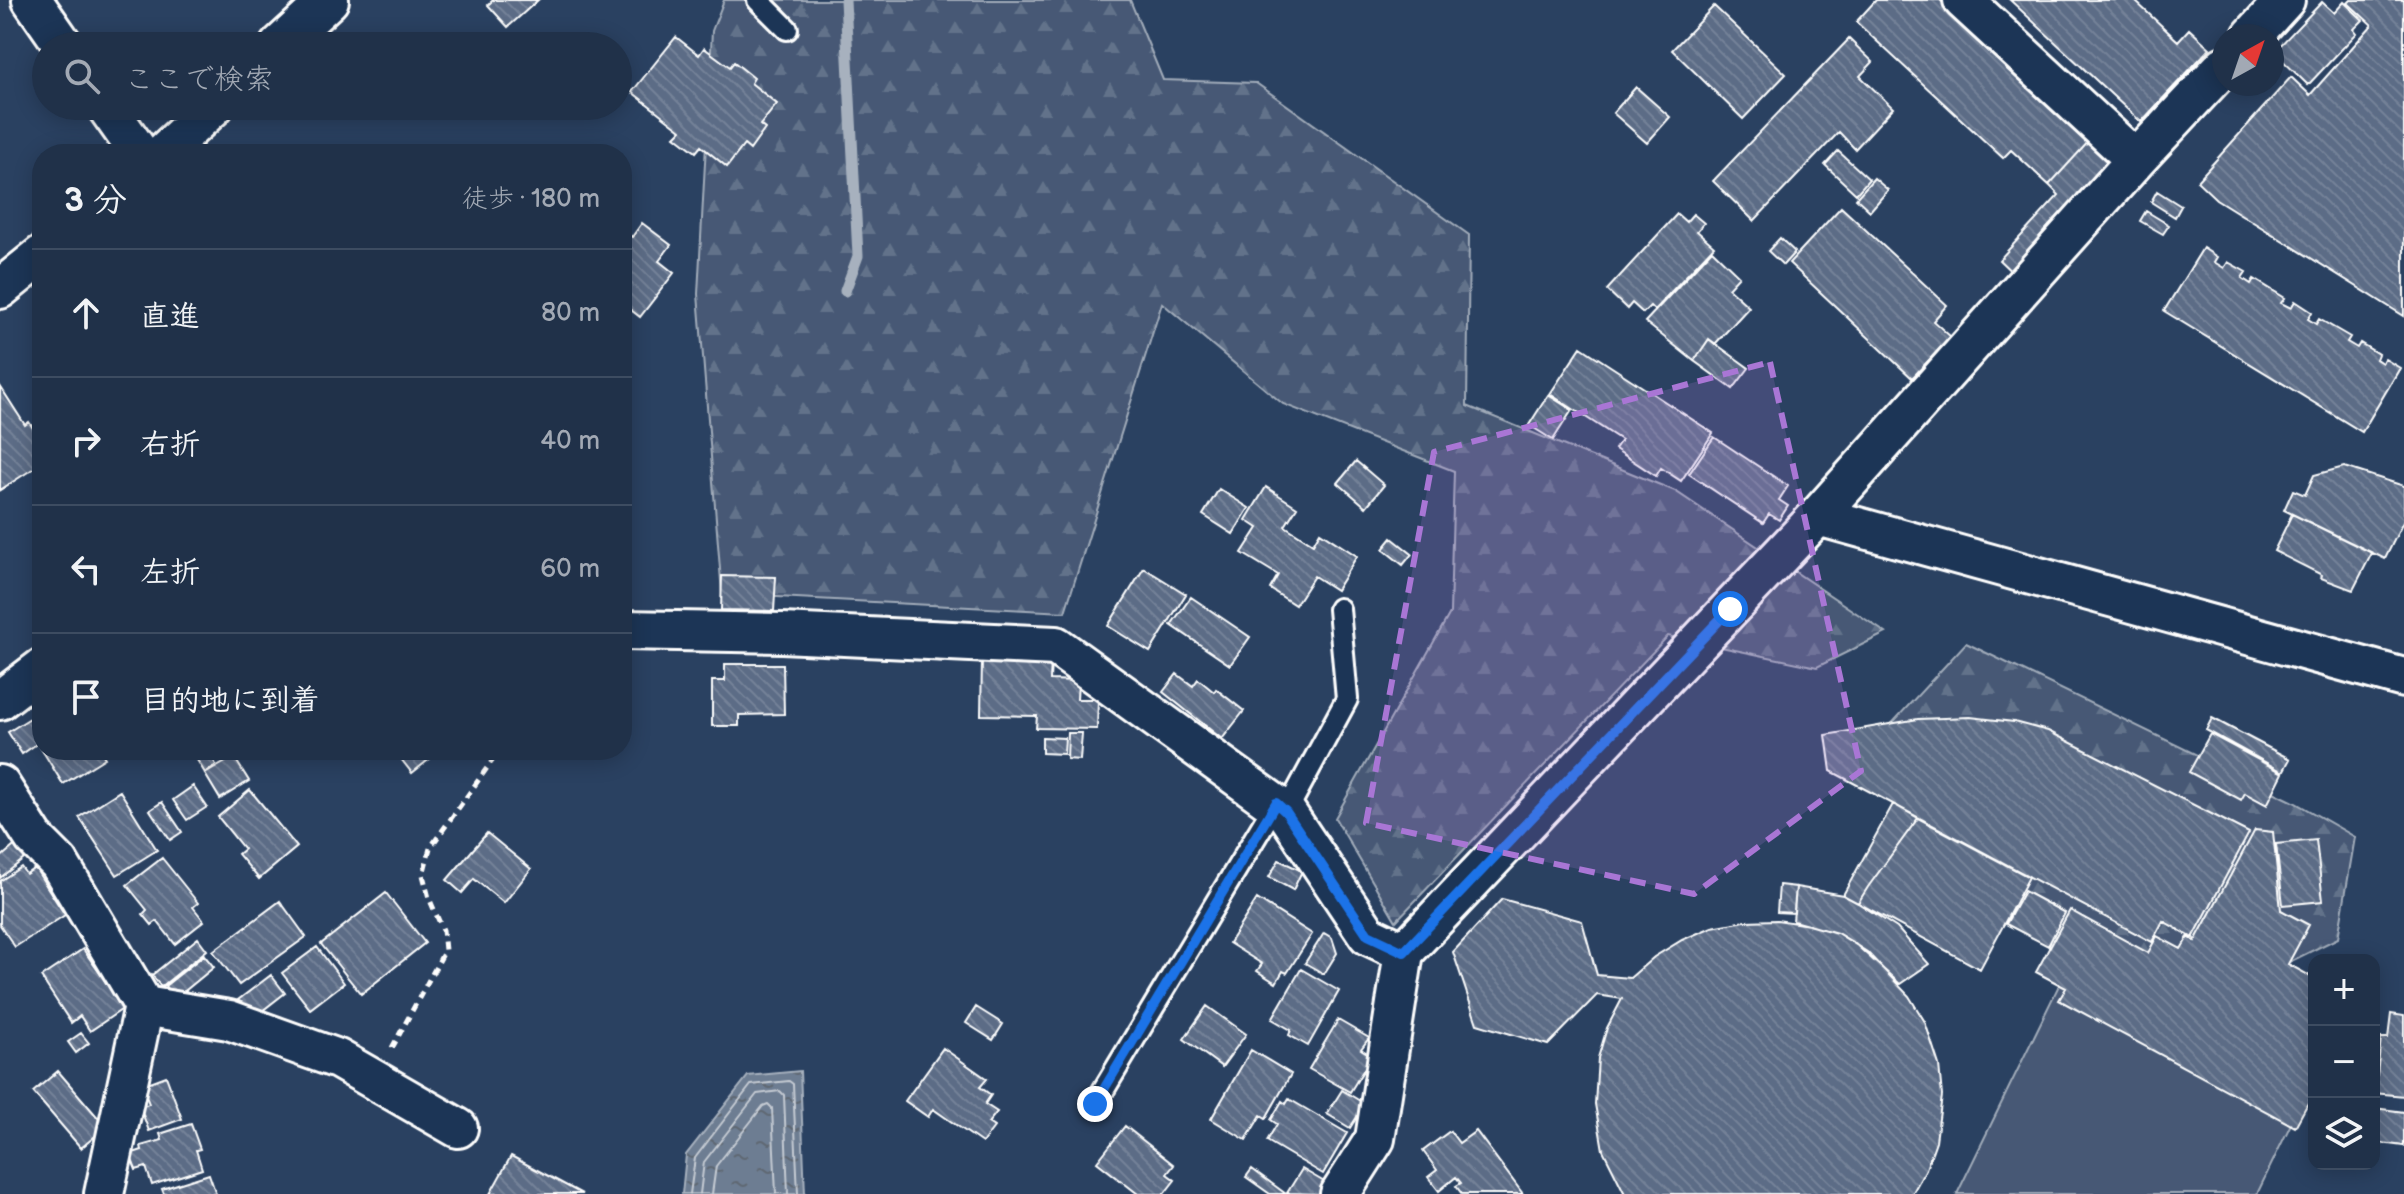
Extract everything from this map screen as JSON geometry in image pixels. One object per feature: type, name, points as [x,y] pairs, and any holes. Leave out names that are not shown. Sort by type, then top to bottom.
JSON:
[{"type":"street","points":[[32,0],[54,32]]},
{"type":"street","points":[[294,32],[329,0]]},
{"type":"street","points":[[1963,0],[2136,160]]},
{"type":"street","points":[[2263,24],[2285,0]]},
{"type":"street","points":[[1340,1194],[1375,1139],[1404,952],[1818,516],[2212,79]]},
{"type":"street","points":[[116,120],[133,144]]},
{"type":"street","points":[[173,144],[199,120]]},
{"type":"street","points":[[0,289],[32,263]]},
{"type":"street","points":[[1818,516],[2404,678]]},
{"type":"street","points":[[632,630],[782,633],[1056,646],[1281,808],[1368,935],[1404,952]]},
{"type":"street","points":[[0,700],[32,676]]},
{"type":"street","points":[[0,785],[34,838],[59,863],[144,1006],[104,1194]]},
{"type":"street","points":[[144,1006],[229,1020],[338,1059],[458,1128]]},
{"type":"lane","points":[[758,0],[787,29]]},
{"type":"lane","points":[[1095,1104],[1347,699],[1339,609]]},
{"type":"path","points":[[375,1081],[445,950],[443,930],[423,875],[430,848],[492,760]]},
{"type":"highlighted area","points":[[1770,362],[1861,771],[1694,894],[1366,823],[1434,452]]},
{"type":"green space","points":[[724,0],[1130,0],[1163,80],[1256,83],[1469,235],[1467,406],[1675,491],[1886,633],[1817,667],[1668,636],[1396,921],[1335,818],[1450,613],[1454,471],[1283,404],[1162,303],[1065,612],[722,594],[698,294],[712,31]]},
{"type":"green space","points":[[1966,643],[2292,801],[2355,837],[2338,938],[2245,984],[2122,970],[1963,891],[1899,831],[1884,732]]},
{"type":"green space","points":[[2062,979],[2304,1097],[2257,1194],[1957,1194]]},
{"type":"water","points":[[800,1071],[805,1194],[682,1194],[686,1155],[748,1076]]},
{"type":"building","points":[[493,0],[538,0],[508,27],[488,5]]},
{"type":"building","points":[[1876,0],[1940,0],[2091,139],[2049,185],[2011,150],[2003,158],[1856,22]]},
{"type":"building","points":[[2010,0],[2134,0],[2178,41],[2189,29],[2210,48],[2141,122]]},
{"type":"building","points":[[2351,0],[2404,0],[2404,316],[2216,199],[2197,181],[2274,96],[2284,96],[2284,85],[2291,77],[2310,95],[2372,25],[2348,3]]},
{"type":"building","points":[[2322,2],[2334,13],[2344,2],[2363,20],[2354,29],[2357,33],[2308,85],[2284,62],[2284,42]]},
{"type":"building","points":[[1714,6],[1786,74],[1743,119],[1672,50]]},
{"type":"building","points":[[676,37],[699,55],[704,48],[730,67],[734,62],[754,78],[751,83],[777,104],[760,125],[765,129],[750,150],[744,145],[727,167],[701,146],[696,152],[675,136],[681,130],[632,92]]},
{"type":"building","points":[[1849,39],[1873,62],[1860,76],[1893,108],[1855,149],[1839,132],[1754,221],[1713,181]]},
{"type":"building","points":[[1636,87],[1670,117],[1647,143],[1613,113]]},
{"type":"building","points":[[2091,139],[2123,169],[2020,280],[1999,260],[2059,195],[2049,185]]},
{"type":"building","points":[[1838,151],[1869,179],[1856,194],[1825,165]]},
{"type":"building","points":[[1874,178],[1888,190],[1870,211],[1856,198]]},
{"type":"building","points":[[2157,191],[2181,206],[2175,217],[2151,202]]},
{"type":"building","points":[[1841,207],[1947,305],[1933,321],[1951,337],[1912,378],[1789,263]]},
{"type":"building","points":[[2146,211],[2169,225],[2163,234],[2140,221]]},
{"type":"building","points":[[1677,214],[1686,222],[1693,214],[1704,223],[1697,231],[1714,246],[1654,310],[1650,306],[1643,313],[1632,303],[1627,309],[1607,290]]},
{"type":"building","points":[[642,223],[671,245],[659,261],[674,273],[640,317],[632,311],[632,237]]},
{"type":"building","points":[[1780,238],[1795,252],[1783,265],[1768,251]]},
{"type":"building","points":[[2203,248],[2217,257],[2214,262],[2224,268],[2228,262],[2246,272],[2242,278],[2251,284],[2254,279],[2285,298],[2281,303],[2291,308],[2295,301],[2312,312],[2308,319],[2316,324],[2319,319],[2350,337],[2347,342],[2357,348],[2360,343],[2378,354],[2376,359],[2382,363],[2385,359],[2400,368],[2362,432],[2164,311]]},
{"type":"building","points":[[1712,250],[1739,276],[1728,288],[1749,307],[1715,344],[1709,339],[1694,361],[1645,322]]},
{"type":"building","points":[[1709,339],[1749,368],[1733,389],[1694,361]]},
{"type":"building","points":[[1581,347],[1713,433],[1681,481],[1661,468],[1656,476],[1615,449],[1621,440],[1550,394]]},
{"type":"building","points":[[0,386],[25,425],[29,422],[32,427],[32,469],[0,490]]},
{"type":"building","points":[[1548,395],[1572,410],[1553,440],[1529,425]]},
{"type":"building","points":[[1714,437],[1788,486],[1779,500],[1788,506],[1779,520],[1769,514],[1763,523],[1689,474]]},
{"type":"building","points":[[1356,461],[1384,485],[1366,507],[1338,483]]},
{"type":"building","points":[[2344,467],[2404,486],[2404,520],[2385,559],[2284,510],[2293,490],[2305,495],[2314,475]]},
{"type":"building","points":[[1266,487],[1297,507],[1285,526],[1313,544],[1320,532],[1357,556],[1336,590],[1314,576],[1295,605],[1270,589],[1278,575],[1242,553],[1258,528],[1246,520]]},
{"type":"building","points":[[1219,489],[1249,508],[1233,534],[1203,515]]},
{"type":"building","points":[[2292,514],[2372,553],[2353,590],[2321,578],[2322,575],[2274,551]]},
{"type":"building","points":[[1392,538],[1412,554],[1403,565],[1383,549]]},
{"type":"building","points":[[1144,568],[1186,594],[1150,652],[1108,626]]},
{"type":"building","points":[[722,576],[776,577],[774,611],[721,610]]},
{"type":"building","points":[[1191,597],[1250,637],[1230,665],[1171,625]]},
{"type":"building","points":[[982,660],[1051,661],[1050,680],[1078,681],[1077,699],[1098,699],[1097,729],[1036,728],[1037,716],[981,715]]},
{"type":"building","points":[[725,664],[783,664],[784,714],[739,715],[739,726],[712,726],[712,681],[725,681]]},
{"type":"building","points":[[1177,674],[1193,686],[1198,679],[1244,711],[1222,739],[1163,692]]},
{"type":"building","points":[[32,717],[32,747],[22,754],[8,732]]},
{"type":"building","points":[[1970,717],[2014,722],[2048,731],[2249,833],[2193,938],[2163,921],[2152,942],[1831,771],[1826,735],[1918,719]]},
{"type":"building","points":[[2212,718],[2290,759],[2283,772],[2206,730]]},
{"type":"building","points":[[1068,733],[1082,733],[1080,760],[1067,759]]},
{"type":"building","points":[[2210,734],[2283,773],[2267,805],[2245,793],[2241,800],[2189,772]]},
{"type":"building","points":[[1042,737],[1065,738],[1064,754],[1042,753]]},
{"type":"building","points":[[48,760],[102,760],[63,784]]},
{"type":"building","points":[[197,760],[214,760],[216,765],[205,773]]},
{"type":"building","points":[[229,760],[236,760],[249,781],[220,799],[205,774]]},
{"type":"building","points":[[402,760],[428,760],[412,773]]},
{"type":"building","points":[[193,786],[207,807],[187,820],[173,800]]},
{"type":"building","points":[[250,790],[297,847],[259,879],[238,854],[244,849],[218,817]]},
{"type":"building","points":[[120,791],[157,850],[117,875],[79,817]]},
{"type":"building","points":[[162,802],[182,832],[170,840],[150,810]]},
{"type":"building","points":[[1893,804],[1918,818],[1858,903],[1843,895]]},
{"type":"building","points":[[1918,818],[2029,877],[1980,969],[1858,903]]},
{"type":"building","points":[[2255,830],[2273,832],[2281,910],[2309,925],[2288,964],[2308,975],[2308,1103],[2295,1127],[2059,1000],[2066,988],[2036,972],[2070,910],[2148,953],[2157,936],[2181,949],[2188,937],[2195,941]]},
{"type":"building","points":[[487,833],[531,869],[504,903],[474,879],[462,893],[447,880]]},
{"type":"building","points":[[2316,840],[2323,901],[2283,905],[2276,844]]},
{"type":"building","points":[[19,842],[29,855],[0,878],[0,858]]},
{"type":"building","points":[[162,858],[198,903],[193,907],[204,921],[175,944],[157,921],[152,925],[143,914],[147,910],[127,885]]},
{"type":"building","points":[[1279,860],[1302,871],[1293,890],[1269,877]]},
{"type":"building","points":[[21,867],[26,874],[35,868],[65,915],[15,947],[0,925],[0,881]]},
{"type":"building","points":[[1779,885],[1796,887],[1794,913],[1777,912]]},
{"type":"building","points":[[1796,887],[1843,895],[1858,903],[1897,928],[1929,964],[1900,984],[1854,943],[1837,933],[1793,921]]},
{"type":"building","points":[[2024,891],[2065,913],[2048,946],[2006,924]]},
{"type":"building","points":[[386,893],[425,943],[361,994],[321,944]]},
{"type":"building","points":[[1257,899],[1312,934],[1287,973],[1283,971],[1276,983],[1257,971],[1262,964],[1229,943]]},
{"type":"building","points":[[1502,899],[1582,921],[1597,975],[1630,978],[1654,957],[1682,940],[1712,927],[1745,921],[1777,920],[1809,925],[1837,933],[1867,952],[1909,996],[1925,1022],[1939,1065],[1942,1096],[1936,1141],[1926,1169],[1912,1194],[1625,1194],[1603,1150],[1595,1104],[1598,1058],[1607,1028],[1622,999],[1597,995],[1548,1045],[1477,1024],[1453,952]]},
{"type":"building","points":[[280,901],[306,937],[239,985],[213,951]]},
{"type":"building","points":[[1324,933],[1332,938],[1337,953],[1324,974],[1305,963]]},
{"type":"building","points":[[198,938],[207,950],[161,987],[152,975]]},
{"type":"building","points":[[317,947],[344,983],[310,1009],[282,973]]},
{"type":"building","points":[[83,949],[124,1008],[90,1031],[80,1016],[71,1023],[41,977]]},
{"type":"building","points":[[204,955],[214,967],[175,999],[165,986]]},
{"type":"building","points":[[1301,969],[1339,991],[1308,1046],[1289,1035],[1291,1030],[1272,1019]]},
{"type":"building","points":[[271,975],[285,993],[253,1018],[238,1000]]},
{"type":"building","points":[[1207,1006],[1246,1034],[1222,1067],[1184,1039]]},
{"type":"building","points":[[976,1007],[1003,1024],[993,1040],[966,1023]]},
{"type":"building","points":[[2391,1014],[2404,1016],[2404,1096],[2380,1094],[2381,1038],[2388,1038]]},
{"type":"building","points":[[1338,1020],[1369,1038],[1361,1049],[1372,1056],[1350,1092],[1309,1069]]},
{"type":"building","points":[[81,1033],[89,1043],[76,1053],[68,1042]]},
{"type":"building","points":[[943,1048],[987,1079],[980,1087],[991,1095],[985,1104],[997,1112],[988,1123],[994,1127],[982,1143],[933,1109],[928,1117],[905,1101]]},
{"type":"building","points":[[1251,1050],[1291,1074],[1266,1118],[1261,1115],[1246,1140],[1211,1119]]},
{"type":"building","points":[[58,1071],[106,1127],[81,1148],[33,1092]]},
{"type":"building","points":[[166,1076],[182,1119],[149,1131],[140,1107],[149,1104],[142,1085]]},
{"type":"building","points":[[1342,1090],[1365,1104],[1350,1128],[1327,1114]]},
{"type":"building","points":[[1289,1099],[1347,1133],[1323,1174],[1267,1141],[1277,1124],[1271,1120],[1282,1101],[1286,1104]]},
{"type":"building","points":[[2380,1109],[2404,1112],[2404,1146],[2380,1143]]},
{"type":"building","points":[[191,1124],[200,1149],[196,1150],[202,1169],[152,1185],[146,1167],[136,1170],[130,1154],[142,1150],[141,1146],[162,1140],[160,1134]]},
{"type":"building","points":[[1125,1126],[1174,1165],[1167,1174],[1175,1180],[1164,1194],[1138,1194],[1097,1162]]},
{"type":"building","points":[[1450,1131],[1459,1143],[1476,1131],[1523,1194],[1462,1194],[1456,1186],[1461,1183],[1456,1177],[1439,1191],[1428,1177],[1437,1170],[1423,1151]]},
{"type":"building","points":[[511,1156],[582,1194],[490,1194]]},
{"type":"building","points":[[1252,1169],[1286,1194],[1270,1194],[1246,1177]]},
{"type":"building","points":[[1302,1169],[1326,1183],[1319,1194],[1287,1193]]},
{"type":"building","points":[[209,1174],[216,1194],[164,1194],[162,1189]]},
{"type":"waterway","points":[[845,0],[858,256],[845,291]]},
{"type":"route","points":[[1095,1104],[1276,803],[1286,812],[1368,935],[1404,952],[1730,609]]}]
